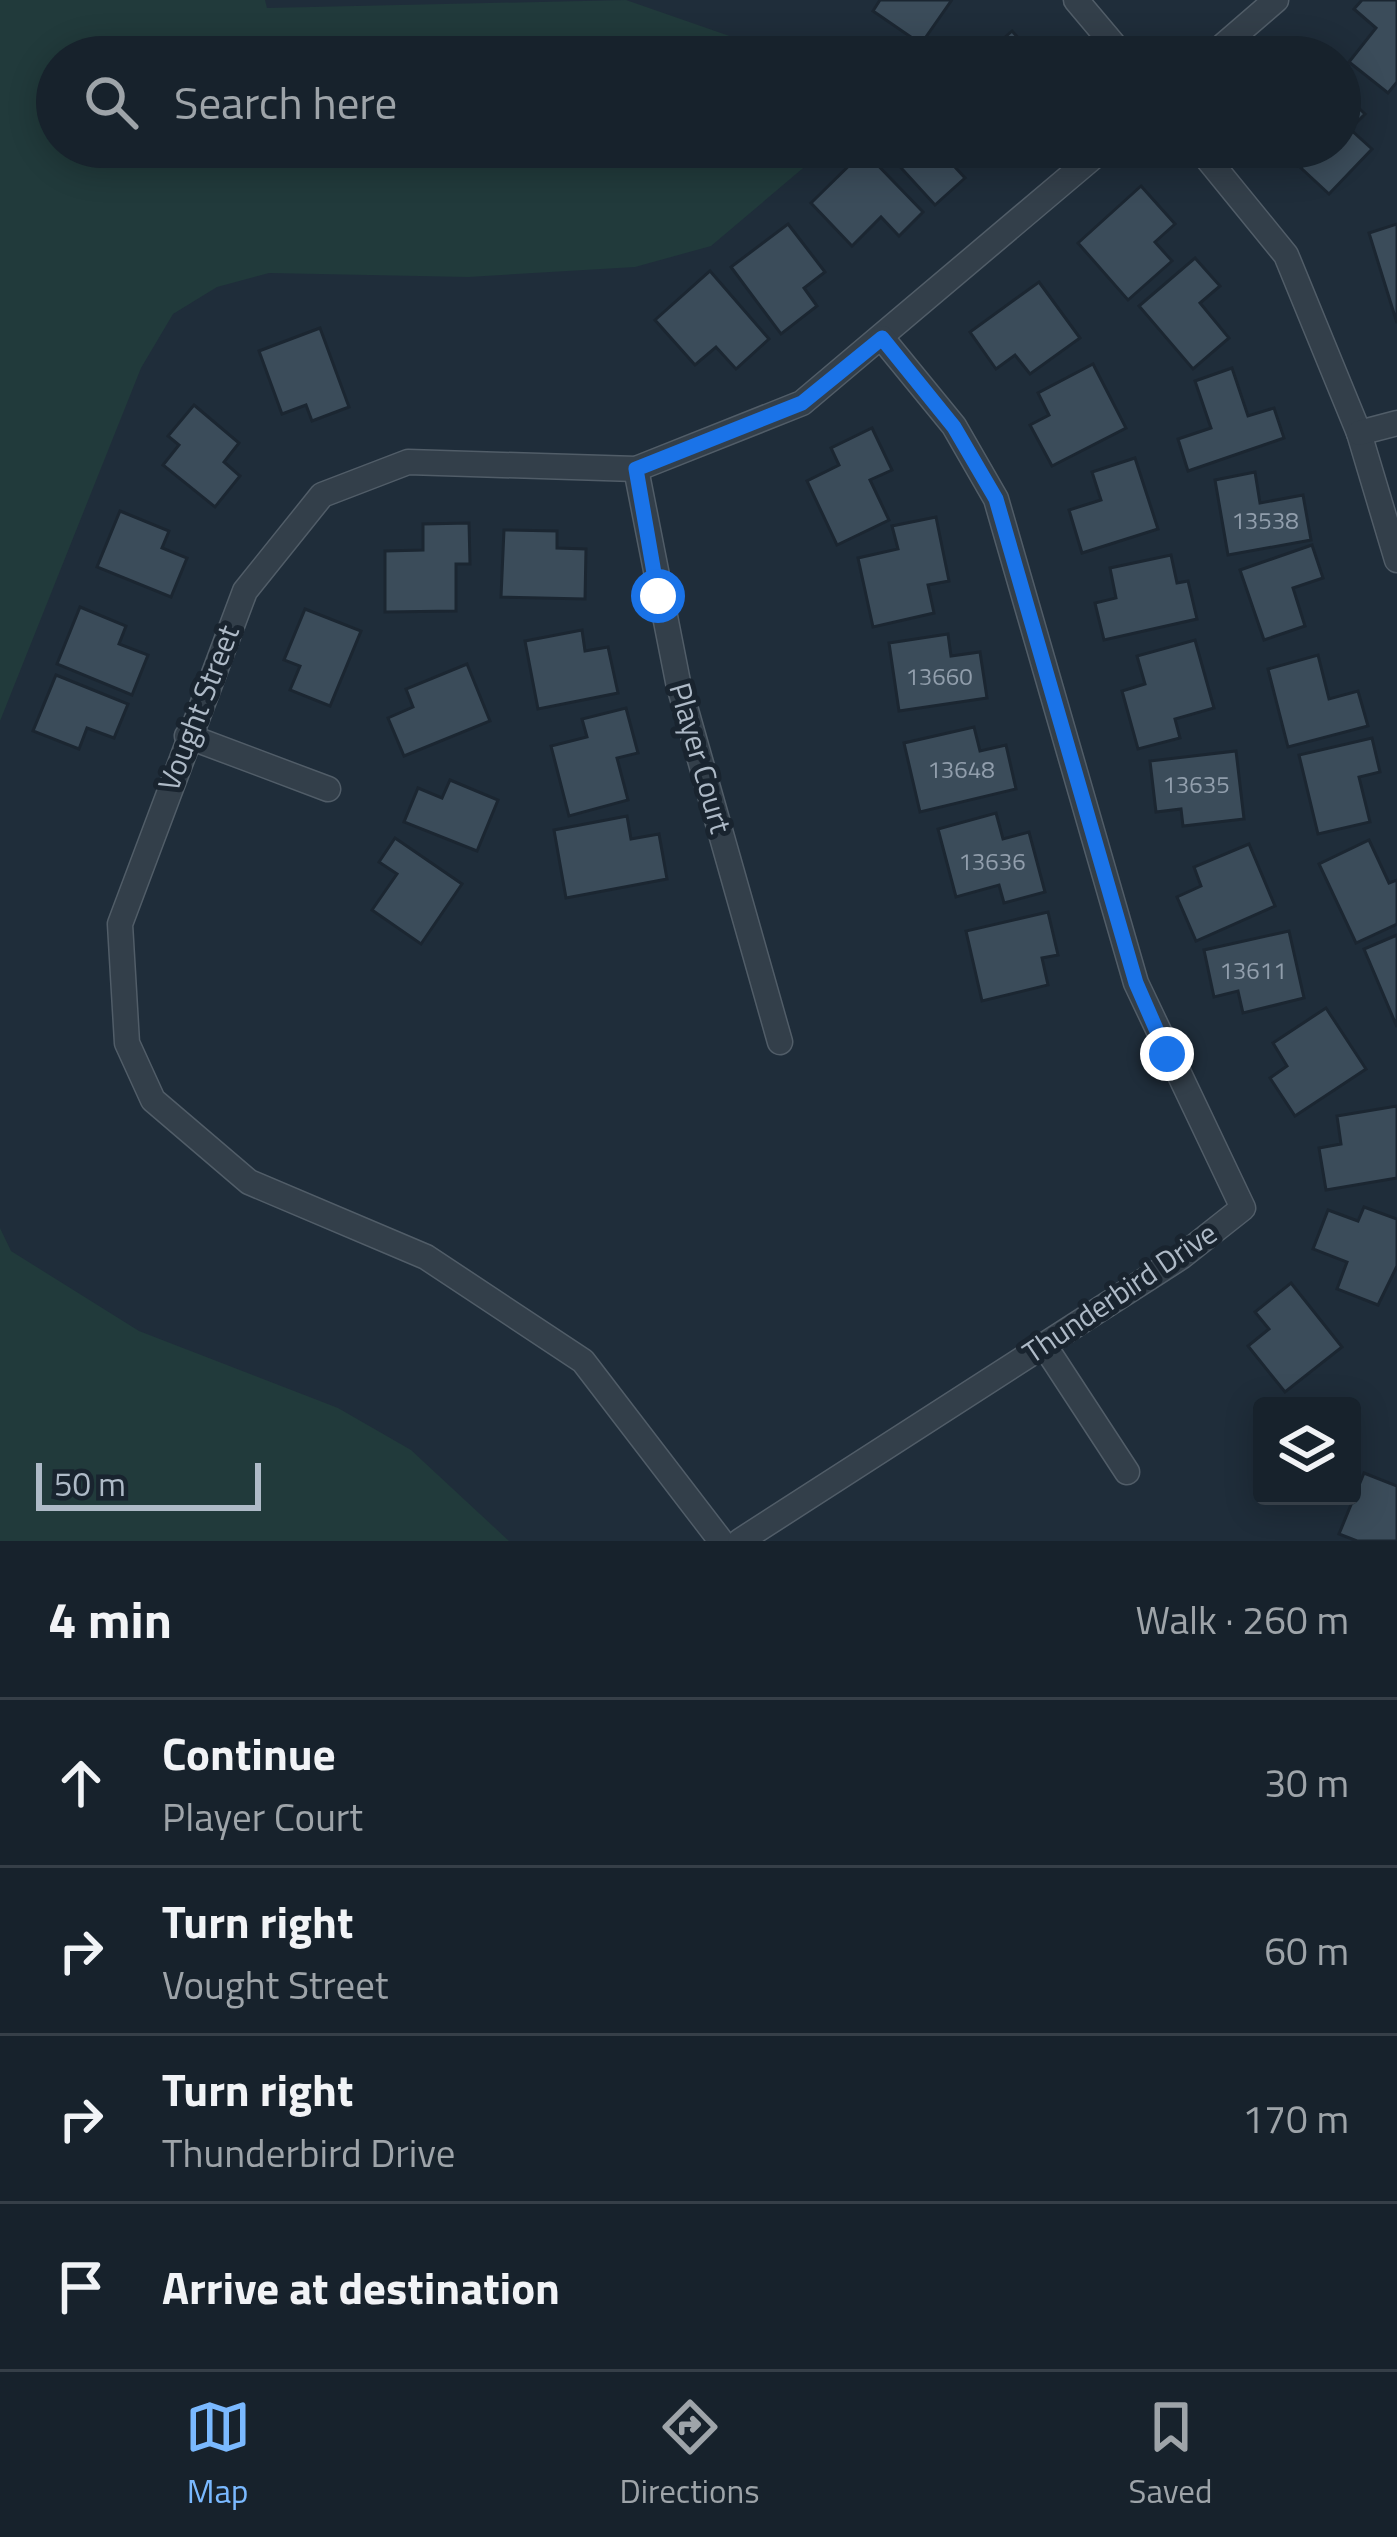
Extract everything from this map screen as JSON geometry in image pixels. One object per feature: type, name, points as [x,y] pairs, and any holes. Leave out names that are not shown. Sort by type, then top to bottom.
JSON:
[{"type":"street","points":[[1076,0],[1106,36]]},
{"type":"street","points":[[1234,36],[1276,0]]},
{"type":"street","name":"Vought Street","points":[[721,1541],[583,1361],[426,1257],[249,1183],[153,1100],[127,1042],[120,924],[244,591],[322,495],[408,462],[636,469],[802,403],[1080,168]]},
{"type":"street","points":[[1215,168],[1286,255],[1358,433],[1397,560]]},
{"type":"street","name":"Thunderbird Drive","points":[[740,1541],[1181,1257],[1243,1208],[1136,983],[996,499],[954,427],[882,338]]},
{"type":"street","points":[[1358,433],[1397,423]]},
{"type":"street","name":"Player Court","points":[[636,469],[678,682],[780,1042]]},
{"type":"street","points":[[187,736],[328,789]]},
{"type":"street","points":[[1045,1345],[1127,1472]]},
{"type":"green space","points":[[0,0],[265,0],[267,8],[626,0],[730,36],[36,36],[36,168],[803,168],[711,246],[635,267],[468,277],[269,273],[217,287],[173,314],[141,368],[0,721]]},
{"type":"green space","points":[[0,1228],[11,1251],[139,1331],[338,1408],[411,1450],[509,1541],[0,1541]]},
{"type":"building","points":[[880,0],[951,1],[927,36],[909,36],[873,11]]},
{"type":"building","points":[[1362,0],[1397,0],[1397,82],[1388,93],[1361,72],[1361,47],[1376,28],[1354,9]]},
{"type":"building","points":[[1361,139],[1372,149],[1361,161]]},
{"type":"building","points":[[847,168],[880,168],[923,212],[899,236],[881,217],[852,246],[811,203]]},
{"type":"building","points":[[901,168],[956,168],[965,178],[935,205]]},
{"type":"building","points":[[1301,168],[1354,168],[1329,194]]},
{"type":"building","points":[[1141,186],[1175,224],[1155,242],[1172,261],[1128,300],[1078,243]]},
{"type":"building","points":[[788,224],[825,272],[804,288],[817,306],[781,334],[731,267]]},
{"type":"building","points":[[1397,224],[1397,323],[1369,233]]},
{"type":"building","points":[[1195,258],[1220,286],[1200,303],[1229,338],[1193,369],[1139,306]]},
{"type":"building","points":[[710,271],[769,339],[736,369],[716,347],[695,365],[655,320]]},
{"type":"building","points":[[1039,282],[1080,338],[1030,374],[1015,355],[996,369],[970,332]]},
{"type":"building","points":[[320,328],[349,407],[312,421],[306,405],[282,414],[259,351]]},
{"type":"building","points":[[1093,364],[1126,428],[1052,466],[1030,425],[1049,415],[1038,393]]},
{"type":"building","points":[[1232,368],[1248,416],[1274,408],[1284,438],[1188,471],[1178,439],[1211,428],[1195,381]]},
{"type":"building","points":[[194,405],[239,443],[224,462],[240,476],[215,507],[163,465],[179,445],[168,436]]},
{"type":"building","points":[[872,428],[892,470],[870,480],[889,520],[837,545],[807,481],[839,465],[831,448]]},
{"type":"building","points":[[1135,458],[1158,529],[1082,553],[1069,510],[1101,500],[1092,472]]},
{"type":"building","points":[[1255,472],[1260,503],[1303,495],[1311,540],[1228,555],[1215,480]]},
{"type":"building","points":[[120,511],[169,531],[162,548],[187,558],[171,597],[97,567]]},
{"type":"building","points":[[936,517],[949,581],[928,585],[934,613],[873,627],[858,558],[898,549],[892,526]]},
{"type":"building","points":[[469,523],[470,564],[456,564],[456,611],[385,612],[385,551],[423,550],[423,524]]},
{"type":"building","points":[[504,530],[557,531],[557,548],[586,549],[585,599],[501,597]]},
{"type":"building","points":[[1312,545],[1323,578],[1293,588],[1305,626],[1264,640],[1240,570]]},
{"type":"building","points":[[1171,555],[1177,583],[1188,581],[1197,619],[1104,640],[1095,603],[1116,598],[1110,568]]},
{"type":"building","points":[[80,607],[126,626],[119,644],[148,655],[132,695],[57,664]]},
{"type":"building","points":[[305,609],[361,631],[330,706],[290,690],[300,666],[284,660]]},
{"type":"building","points":[[582,630],[585,651],[608,647],[618,693],[538,709],[525,641]]},
{"type":"building","points":[[948,634],[951,656],[980,652],[987,698],[899,711],[889,643]]},
{"type":"building","points":[[1195,640],[1214,708],[1175,719],[1180,738],[1138,749],[1122,691],[1145,684],[1137,656]]},
{"type":"building","points":[[1318,655],[1329,699],[1358,691],[1368,726],[1288,747],[1268,669]]},
{"type":"building","points":[[467,664],[490,721],[404,756],[388,718],[413,707],[406,689]]},
{"type":"building","points":[[56,675],[128,704],[114,738],[87,728],[79,749],[33,731]]},
{"type":"building","points":[[626,708],[638,753],[617,758],[628,800],[569,816],[551,746],[587,737],[582,719]]},
{"type":"building","points":[[974,727],[980,751],[1006,745],[1016,789],[920,812],[904,743]]},
{"type":"building","points":[[1372,738],[1380,772],[1359,777],[1370,822],[1318,834],[1299,755]]},
{"type":"building","points":[[1236,751],[1244,819],[1183,826],[1181,809],[1156,812],[1150,761]]},
{"type":"building","points":[[450,780],[498,800],[477,851],[404,822],[418,788],[442,798]]},
{"type":"building","points":[[996,813],[1003,839],[1029,832],[1045,892],[1004,903],[999,885],[956,897],[938,829]]},
{"type":"building","points":[[627,816],[631,839],[659,834],[667,879],[566,898],[554,830]]},
{"type":"building","points":[[395,838],[462,884],[421,944],[372,910],[397,874],[379,862]]},
{"type":"building","points":[[1369,840],[1389,883],[1397,880],[1397,924],[1356,943],[1319,864]]},
{"type":"building","points":[[1249,844],[1275,906],[1196,941],[1177,897],[1201,886],[1194,867]]},
{"type":"building","points":[[1048,912],[1058,955],[1042,958],[1048,985],[982,1001],[966,931]]},
{"type":"building","points":[[1289,931],[1304,998],[1243,1013],[1238,991],[1214,997],[1204,950]]},
{"type":"building","points":[[1397,935],[1397,1027],[1364,949]]},
{"type":"building","points":[[1326,1008],[1366,1069],[1295,1116],[1270,1078],[1287,1066],[1273,1043]]},
{"type":"building","points":[[1397,1106],[1397,1178],[1326,1190],[1319,1148],[1341,1144],[1337,1116]]},
{"type":"building","points":[[1364,1207],[1397,1219],[1397,1266],[1378,1305],[1337,1289],[1347,1262],[1313,1249],[1328,1210],[1358,1221]]},
{"type":"building","points":[[1291,1283],[1342,1347],[1285,1392],[1248,1346],[1269,1329],[1255,1312]]},
{"type":"building","points":[[1364,1473],[1397,1486],[1397,1541],[1357,1541],[1339,1534],[1351,1505],[1361,1505]]},
{"type":"route","points":[[658,596],[636,469],[802,403],[882,338],[954,427],[996,499],[1136,983],[1167,1054]]}]
